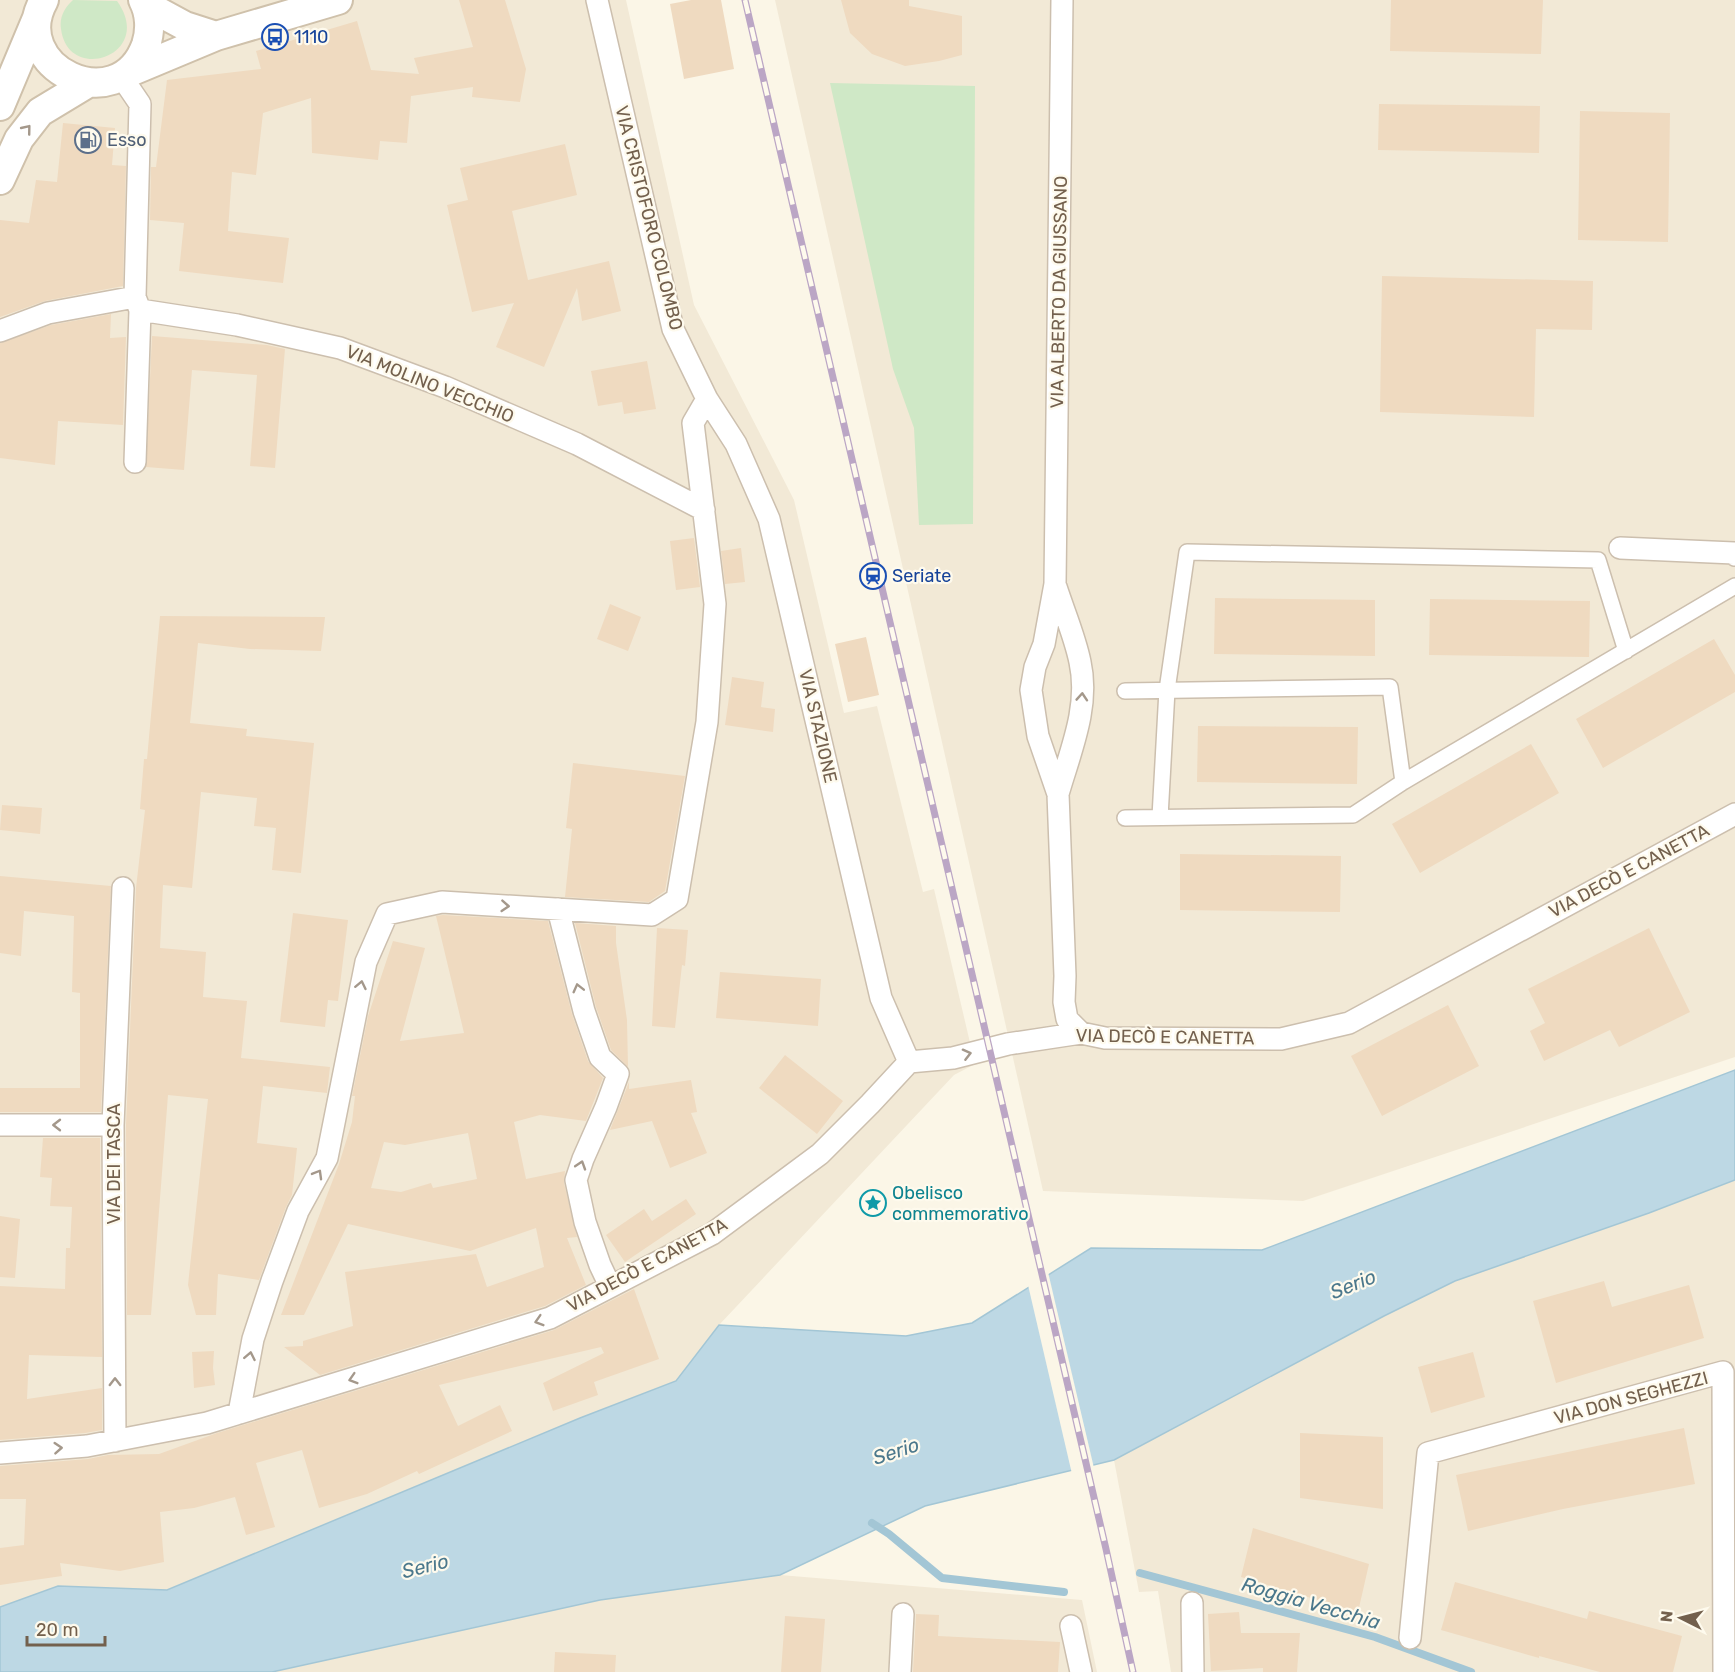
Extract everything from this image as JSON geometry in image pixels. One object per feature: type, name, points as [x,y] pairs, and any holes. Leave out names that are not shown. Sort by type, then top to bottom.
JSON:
[{"type":"main road","points":[[41,9],[38,36],[44,54],[55,68],[70,78],[88,82],[105,82],[216,36],[338,0]]},
{"type":"main road","points":[[144,3],[185,27],[216,36]]},
{"type":"main road","points":[[121,76],[133,66],[143,52],[148,37],[149,21],[144,3]]},
{"type":"main road","points":[[0,106],[41,9]]},
{"type":"main road","points":[[0,180],[20,138],[40,112],[88,82]]},
{"type":"street","name":"VIA CRISTOFORO COLOMBO","points":[[597,0],[673,329],[707,399]]},
{"type":"street","name":"VIA ALBERTO DA GIUSSANO","points":[[1055,584],[1062,0]]},
{"type":"street","points":[[121,76],[140,104],[135,462]]},
{"type":"street","name":"VIA MOLINO VECCHIO","points":[[0,331],[48,314],[138,303],[340,348],[445,387],[577,444],[704,510]]},
{"type":"street","points":[[239,1413],[253,1339],[272,1281],[298,1211],[327,1158],[366,962],[387,914],[442,902],[652,915],[677,898],[707,722],[715,604],[693,423],[707,399]]},
{"type":"street","name":"VIA STAZIONE","points":[[707,399],[736,444],[769,519],[881,998],[909,1062]]},
{"type":"street","points":[[1620,548],[1735,555]]},
{"type":"street","points":[[1160,818],[1167,690],[1187,552],[1598,560],[1626,651]]},
{"type":"street","points":[[1055,584],[1081,664],[1083,691],[1079,723],[1058,794]]},
{"type":"street","points":[[1055,584],[1044,644],[1035,667],[1031,690],[1038,736],[1058,794],[1064,1002],[1067,1019],[1081,1033]]},
{"type":"street","points":[[1125,818],[1353,815],[1403,782],[1735,586]]},
{"type":"street","points":[[1044,644],[1063,640],[1075,643]]},
{"type":"street","points":[[1125,691],[1390,687],[1403,782]]},
{"type":"street","points":[[1038,736],[1060,742],[1073,739]]},
{"type":"street","name":"VIA DECÒ E CANETTA","points":[[0,1453],[87,1446],[207,1424],[550,1318],[712,1234],[820,1154],[909,1062],[953,1058],[1008,1044],[1081,1033],[1105,1038],[1281,1040],[1349,1023],[1735,814]]},
{"type":"street","name":"VIA DEI TASCA","points":[[115,1441],[113,1125],[123,888]]},
{"type":"street","points":[[558,909],[584,1011],[600,1057],[618,1074],[576,1180],[585,1222],[610,1286]]},
{"type":"street","points":[[0,1125],[113,1125]]},
{"type":"street","name":"VIA DON SEGHEZZI","points":[[1410,1638],[1428,1453],[1723,1372],[1729,1575],[1724,1672]]},
{"type":"street","points":[[1192,1603],[1193,1672]]},
{"type":"street","points":[[900,1672],[903,1614]]},
{"type":"street","points":[[1071,1626],[1081,1672]]},
{"type":"shaded area","points":[[0,0],[626,0],[694,305],[794,500],[844,713],[877,706],[923,892],[934,889],[975,1064],[954,1075],[719,1325],[676,1381],[580,1418],[167,1590],[59,1586],[0,1607]]},
{"type":"shaded area","points":[[775,0],[1735,0],[1735,1057],[1303,1201],[1043,1191]]},
{"type":"shaded area","points":[[1735,1180],[1735,1672],[1171,1672],[1158,1591],[1139,1592],[1114,1460],[1384,1316],[1455,1281],[1649,1213]]},
{"type":"shaded area","points":[[780,1575],[1082,1600],[1097,1672],[272,1672],[600,1600]]},
{"type":"green space","points":[[73,0],[117,1],[126,20],[126,36],[118,48],[106,56],[92,59],[78,56],[67,46],[61,29],[61,20],[65,9]]},
{"type":"green space","points":[[830,83],[975,86],[973,524],[919,525],[914,428],[893,369]]},
{"type":"water","name":"Serio","points":[[1735,1070],[1735,1180],[1649,1213],[1455,1281],[1384,1316],[1114,1460],[925,1506],[780,1575],[600,1600],[272,1672],[0,1672],[0,1607],[58,1586],[167,1590],[580,1418],[676,1381],[719,1325],[906,1336],[972,1323],[1091,1248],[1262,1250]]},
{"type":"pier","points":[[1048,1272],[1094,1468],[1072,1474],[1028,1285]]},
{"type":"building","points":[[459,0],[505,0],[526,69],[520,102],[472,97],[473,87],[411,96],[407,143],[380,141],[378,160],[312,153],[311,98],[263,113],[256,175],[232,172],[228,231],[289,238],[283,283],[179,271],[184,223],[150,220],[151,167],[156,167],[167,80],[261,69],[256,51],[357,21],[371,70],[419,74],[414,58],[473,47]]},
{"type":"building","points":[[691,0],[721,0],[734,69],[684,79],[670,4]]},
{"type":"building","points":[[841,0],[909,0],[909,6],[962,16],[962,55],[905,66],[872,54],[850,33]]},
{"type":"building","points":[[1391,0],[1543,0],[1541,54],[1390,51]]},
{"type":"building","points":[[1379,104],[1540,106],[1539,153],[1378,150]]},
{"type":"building","points":[[1580,111],[1670,113],[1668,242],[1578,240]]},
{"type":"building","points":[[63,123],[115,128],[112,165],[126,166],[123,286],[45,301],[0,317],[0,220],[29,223],[36,180],[57,182]]},
{"type":"building","points":[[565,144],[577,195],[512,211],[528,280],[609,261],[621,311],[582,321],[577,288],[544,367],[496,347],[514,303],[472,312],[447,205],[468,200],[460,168]]},
{"type":"building","points":[[1382,276],[1593,281],[1592,330],[1536,329],[1534,417],[1380,412]]},
{"type":"building","points":[[111,314],[110,338],[126,337],[123,425],[58,421],[55,465],[0,458],[0,343],[51,325]]},
{"type":"building","points":[[152,336],[267,345],[285,349],[275,468],[250,466],[257,375],[192,370],[184,470],[146,467]]},
{"type":"building","points":[[647,361],[656,409],[624,414],[622,402],[598,406],[591,371]]},
{"type":"building","points":[[694,538],[700,587],[676,590],[670,541]]},
{"type":"building","points":[[741,548],[745,582],[725,584],[721,551]]},
{"type":"building","points":[[1215,598],[1375,600],[1375,656],[1214,654]]},
{"type":"building","points":[[1430,599],[1590,601],[1589,657],[1429,655]]},
{"type":"building","points":[[610,604],[641,617],[628,651],[597,639]]},
{"type":"building","points":[[160,616],[325,617],[321,651],[250,649],[198,643],[190,723],[247,729],[246,736],[314,743],[301,873],[272,870],[276,828],[254,826],[257,798],[201,792],[192,888],[163,885],[160,948],[206,952],[203,997],[247,1001],[241,1058],[330,1067],[327,1093],[263,1086],[257,1143],[297,1148],[292,1195],[259,1280],[218,1274],[216,1315],[196,1315],[188,1285],[208,1099],[168,1095],[151,1315],[127,1315],[126,1125],[136,888],[145,810],[140,809],[144,759],[147,759]]},
{"type":"building","points":[[866,637],[879,695],[848,702],[835,644]]},
{"type":"building","points":[[1714,639],[1735,675],[1735,692],[1603,768],[1576,719]]},
{"type":"building","points":[[732,677],[764,682],[761,707],[775,709],[773,732],[725,725]]},
{"type":"building","points":[[1198,726],[1358,727],[1357,784],[1197,782]]},
{"type":"building","points":[[1531,744],[1559,793],[1420,873],[1392,824]]},
{"type":"building","points":[[573,763],[685,776],[665,891],[649,902],[565,897],[572,829],[566,828]]},
{"type":"building","points":[[2,805],[42,808],[40,834],[0,830]]},
{"type":"building","points":[[1180,854],[1341,856],[1340,912],[1180,910]]},
{"type":"building","points":[[0,876],[111,886],[101,1112],[0,1112],[0,1088],[80,1088],[80,993],[72,992],[74,916],[24,911],[21,956],[0,953]]},
{"type":"building","points":[[293,913],[348,920],[338,1001],[328,1000],[325,1027],[280,1022]]},
{"type":"building","points":[[436,916],[548,921],[572,1014],[588,1061],[603,1078],[586,1121],[540,1115],[514,1122],[526,1179],[565,1171],[564,1183],[577,1237],[567,1238],[586,1285],[545,1306],[320,1375],[284,1347],[303,1346],[303,1341],[353,1326],[345,1272],[476,1254],[487,1287],[544,1267],[536,1228],[470,1251],[348,1224],[304,1315],[281,1315],[339,1164],[352,1122],[355,1096],[352,1096],[368,1016],[393,941],[425,948],[400,1041],[464,1033]],"holes":[[[468,1133],[477,1179],[433,1188],[431,1183],[401,1192],[371,1188],[384,1142],[405,1145]]]},
{"type":"building","points":[[575,923],[616,926],[616,943],[627,1020],[628,1067],[611,1050],[596,1007]]},
{"type":"building","points":[[657,928],[688,930],[675,1028],[652,1026]]},
{"type":"building","points":[[1649,928],[1690,1012],[1619,1047],[1610,1030],[1544,1061],[1530,1031],[1545,1023],[1528,989]]},
{"type":"building","points":[[720,972],[821,979],[818,1026],[716,1018]]},
{"type":"building","points":[[1448,1005],[1479,1066],[1382,1116],[1351,1056]]},
{"type":"building","points":[[785,1055],[843,1101],[817,1134],[759,1088]]},
{"type":"building","points":[[691,1080],[697,1112],[691,1113],[707,1153],[670,1168],[652,1121],[610,1130],[629,1082],[629,1089]]},
{"type":"building","points":[[43,1138],[100,1138],[102,1357],[29,1355],[27,1399],[102,1388],[102,1430],[0,1440],[0,1286],[65,1289],[66,1248],[70,1248],[72,1207],[50,1206],[52,1178],[40,1177]]},
{"type":"building","points":[[686,1199],[696,1214],[625,1262],[606,1235],[644,1209],[652,1221]]},
{"type":"building","points":[[0,1216],[20,1219],[15,1278],[0,1277]]},
{"type":"building","points":[[1604,1281],[1612,1307],[1689,1285],[1704,1338],[1556,1383],[1533,1301]]},
{"type":"building","points":[[634,1289],[659,1359],[594,1382],[598,1395],[553,1411],[543,1383],[604,1353],[601,1347],[439,1385],[458,1426],[500,1405],[512,1431],[419,1474],[417,1471],[367,1494],[319,1508],[302,1450],[256,1463],[275,1527],[246,1535],[235,1497],[194,1508],[160,1512],[164,1562],[120,1571],[60,1563],[62,1576],[0,1585],[0,1548],[24,1545],[26,1499],[0,1499],[0,1466],[88,1459],[108,1455],[159,1454],[217,1433],[554,1330]]},
{"type":"building","points":[[214,1351],[215,1385],[194,1388],[192,1352]]},
{"type":"building","points":[[1473,1352],[1485,1397],[1431,1413],[1418,1367]]},
{"type":"building","points":[[1684,1428],[1695,1484],[1563,1509],[1468,1531],[1456,1475]]},
{"type":"building","points":[[1300,1433],[1383,1437],[1383,1509],[1300,1498]]},
{"type":"building","points":[[1253,1528],[1369,1564],[1358,1612],[1241,1577]]},
{"type":"building","points":[[1455,1582],[1587,1619],[1589,1611],[1682,1636],[1673,1672],[1600,1672],[1539,1656],[1539,1658],[1441,1630]]},
{"type":"building","points":[[1239,1612],[1241,1633],[1300,1633],[1297,1672],[1263,1672],[1263,1668],[1211,1671],[1208,1614]]},
{"type":"building","points":[[916,1614],[939,1615],[938,1636],[1060,1642],[1058,1672],[913,1672]]},
{"type":"building","points":[[785,1616],[825,1619],[821,1672],[781,1672]]},
{"type":"building","points":[[555,1652],[616,1655],[615,1672],[554,1672]]},
{"type":"waterway","points":[[872,1523],[889,1534],[942,1578],[1064,1592]]},
{"type":"waterway","name":"Roggia Vecchia","points":[[1140,1573],[1375,1637],[1471,1672]]},
{"type":"railway","points":[[745,0],[1133,1672]]},
{"type":"place","name":"1110","points":[[275,37]]},
{"type":"place","name":"Esso","points":[[88,140]]},
{"type":"place","name":"Seriate","points":[[873,576]]},
{"type":"place","name":"Obelisco commemorativo","points":[[873,1203]]}]
